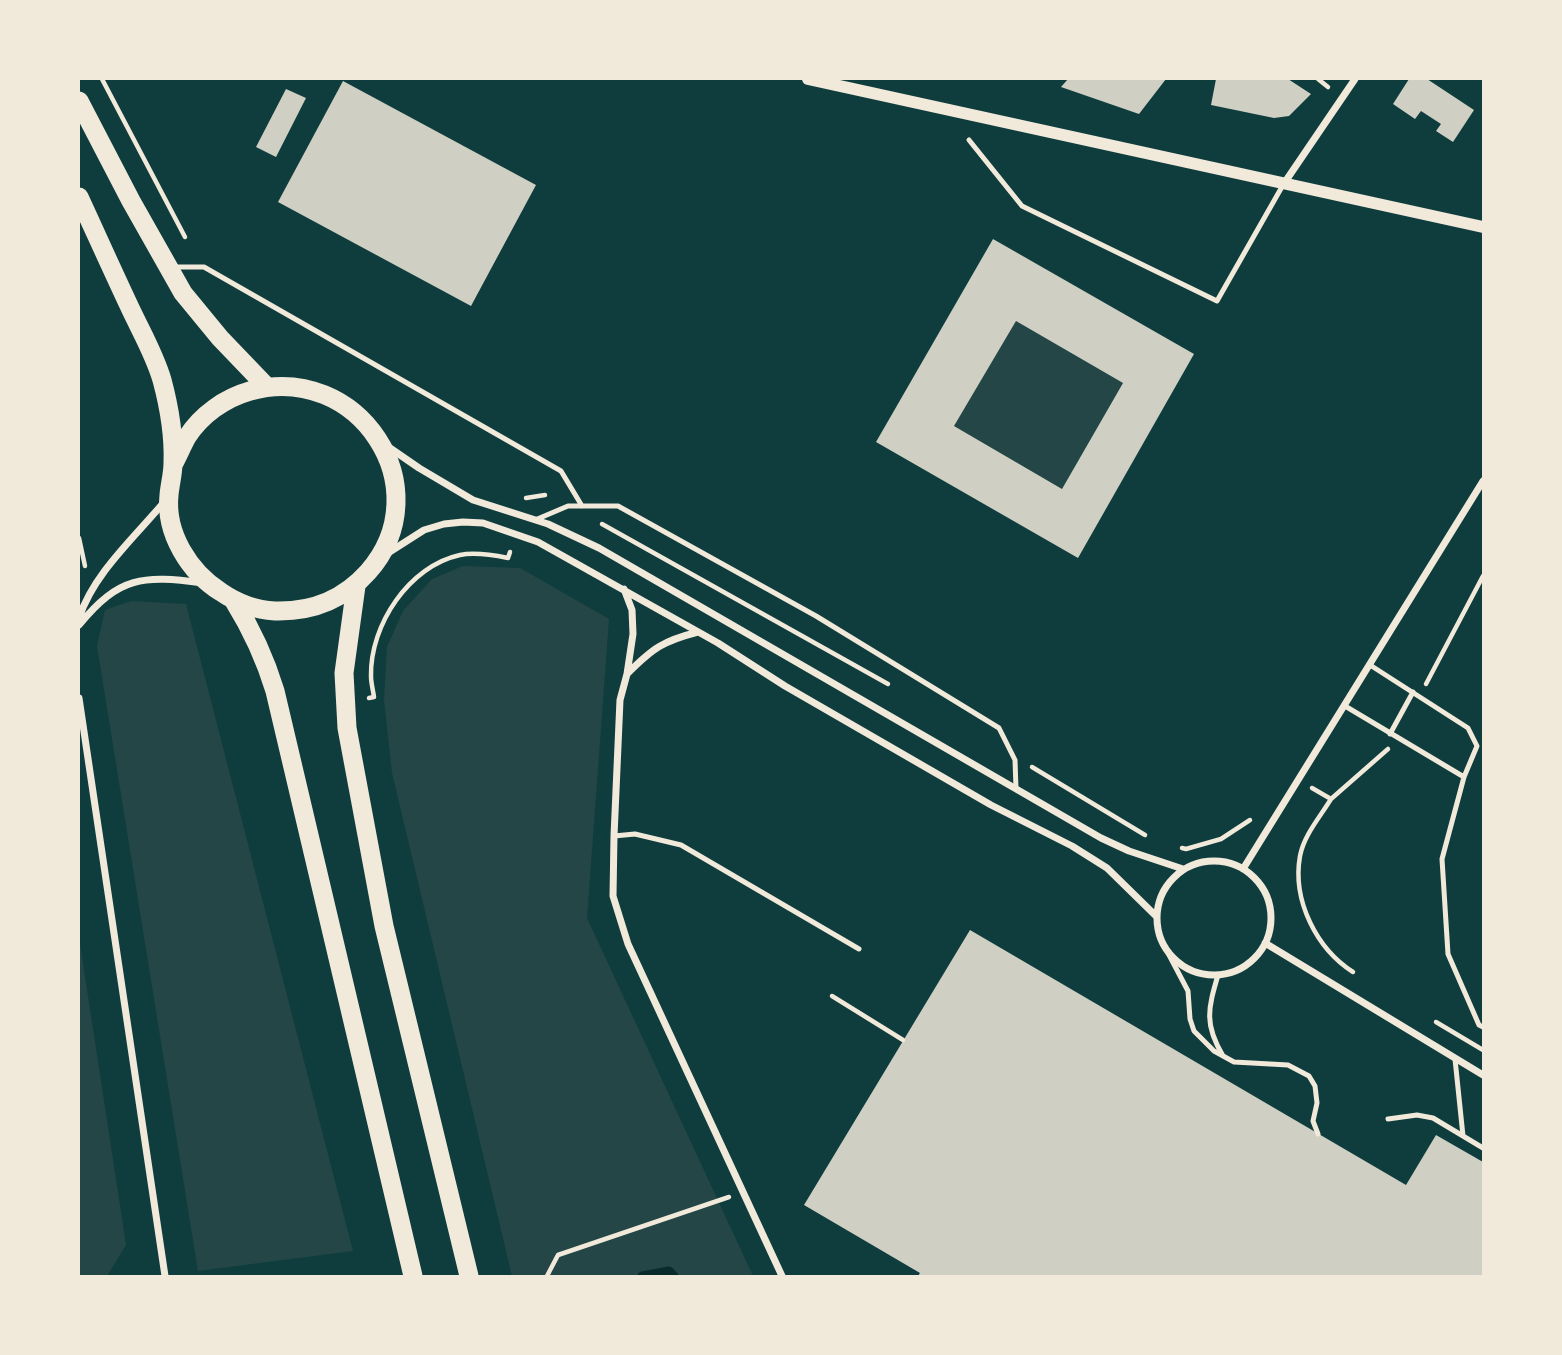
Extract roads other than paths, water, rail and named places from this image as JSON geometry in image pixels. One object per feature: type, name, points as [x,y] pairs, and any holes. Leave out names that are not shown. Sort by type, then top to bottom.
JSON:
[{"type":"highway","points":[[79,101],[166,268],[197,312],[267,387]]},
{"type":"highway","points":[[79,197],[152,352],[162,380],[170,421],[173,466],[169,497],[173,529],[186,559],[207,583],[234,601],[265,611],[297,611],[328,603],[356,586],[377,562],[391,533],[396,501],[391,468],[378,439],[365,422],[349,408],[331,396],[310,389],[267,387],[236,395],[209,412],[187,436],[173,466]]},
{"type":"highway","points":[[356,586],[344,673],[347,728],[384,926],[469,1276]]},
{"type":"highway","points":[[234,601],[259,645],[275,691],[413,1276]]},
{"type":"street","points":[[808,79],[1483,227]]},
{"type":"street","points":[[1285,182],[1355,79]]},
{"type":"street","points":[[378,439],[419,468],[474,500],[535,520],[599,548],[1101,838],[1129,851],[1183,869]]},
{"type":"street","points":[[1244,869],[1483,481]]},
{"type":"street","points":[[79,618],[83,605],[100,578],[169,497]]},
{"type":"street","points":[[377,562],[404,541],[424,530],[444,524],[483,523],[538,542],[624,589],[991,805],[1072,846],[1107,868],[1156,916]]},
{"type":"street","points":[[79,625],[96,604],[131,582],[170,579],[207,583]]},
{"type":"street","points":[[624,589],[632,610],[633,634],[620,700],[613,896],[628,944],[782,1276]]},
{"type":"street","points":[[627,674],[651,650],[671,639],[698,632]]},
{"type":"street","points":[[79,698],[165,1276]]},
{"type":"street","points":[[1205,860],[1225,861],[1244,869],[1258,880],[1267,895],[1271,913],[1270,931],[1251,962],[1236,971],[1218,975],[1200,974],[1183,967],[1168,953],[1159,936],[1156,916],[1160,896],[1170,879],[1183,869],[1205,860]]},
{"type":"street","points":[[1265,943],[1483,1075]]},
{"type":"lane","points":[[969,140],[1022,206],[1217,301],[1285,182]]},
{"type":"lane","points":[[166,268],[204,267],[561,471],[582,506]]},
{"type":"lane","points":[[535,520],[568,506],[618,506],[816,616],[999,728],[1015,760],[1016,789]]},
{"type":"lane","points":[[1370,665],[1468,728],[1477,746],[1464,778],[1442,859],[1448,954],[1479,1025],[1483,1027]]},
{"type":"lane","points":[[1390,734],[1413,692]]},
{"type":"lane","points":[[1345,706],[1464,778]]},
{"type":"lane","points":[[614,836],[635,834],[681,845],[859,950]]},
{"type":"lane","points":[[1168,953],[1188,991],[1190,1019],[1194,1031],[1223,1056],[1242,1063],[1288,1065],[1309,1076],[1315,1086],[1317,1103],[1313,1121],[1318,1133]]},
{"type":"lane","points":[[1218,975],[1210,1002],[1209,1021],[1214,1042],[1223,1056]]},
{"type":"lane","points":[[1455,1059],[1463,1136]]},
{"type":"lane","points":[[1388,1119],[1417,1115],[1433,1118],[1483,1148]]},
{"type":"waterway","points":[[642,1276],[669,1271],[674,1276]]}]
